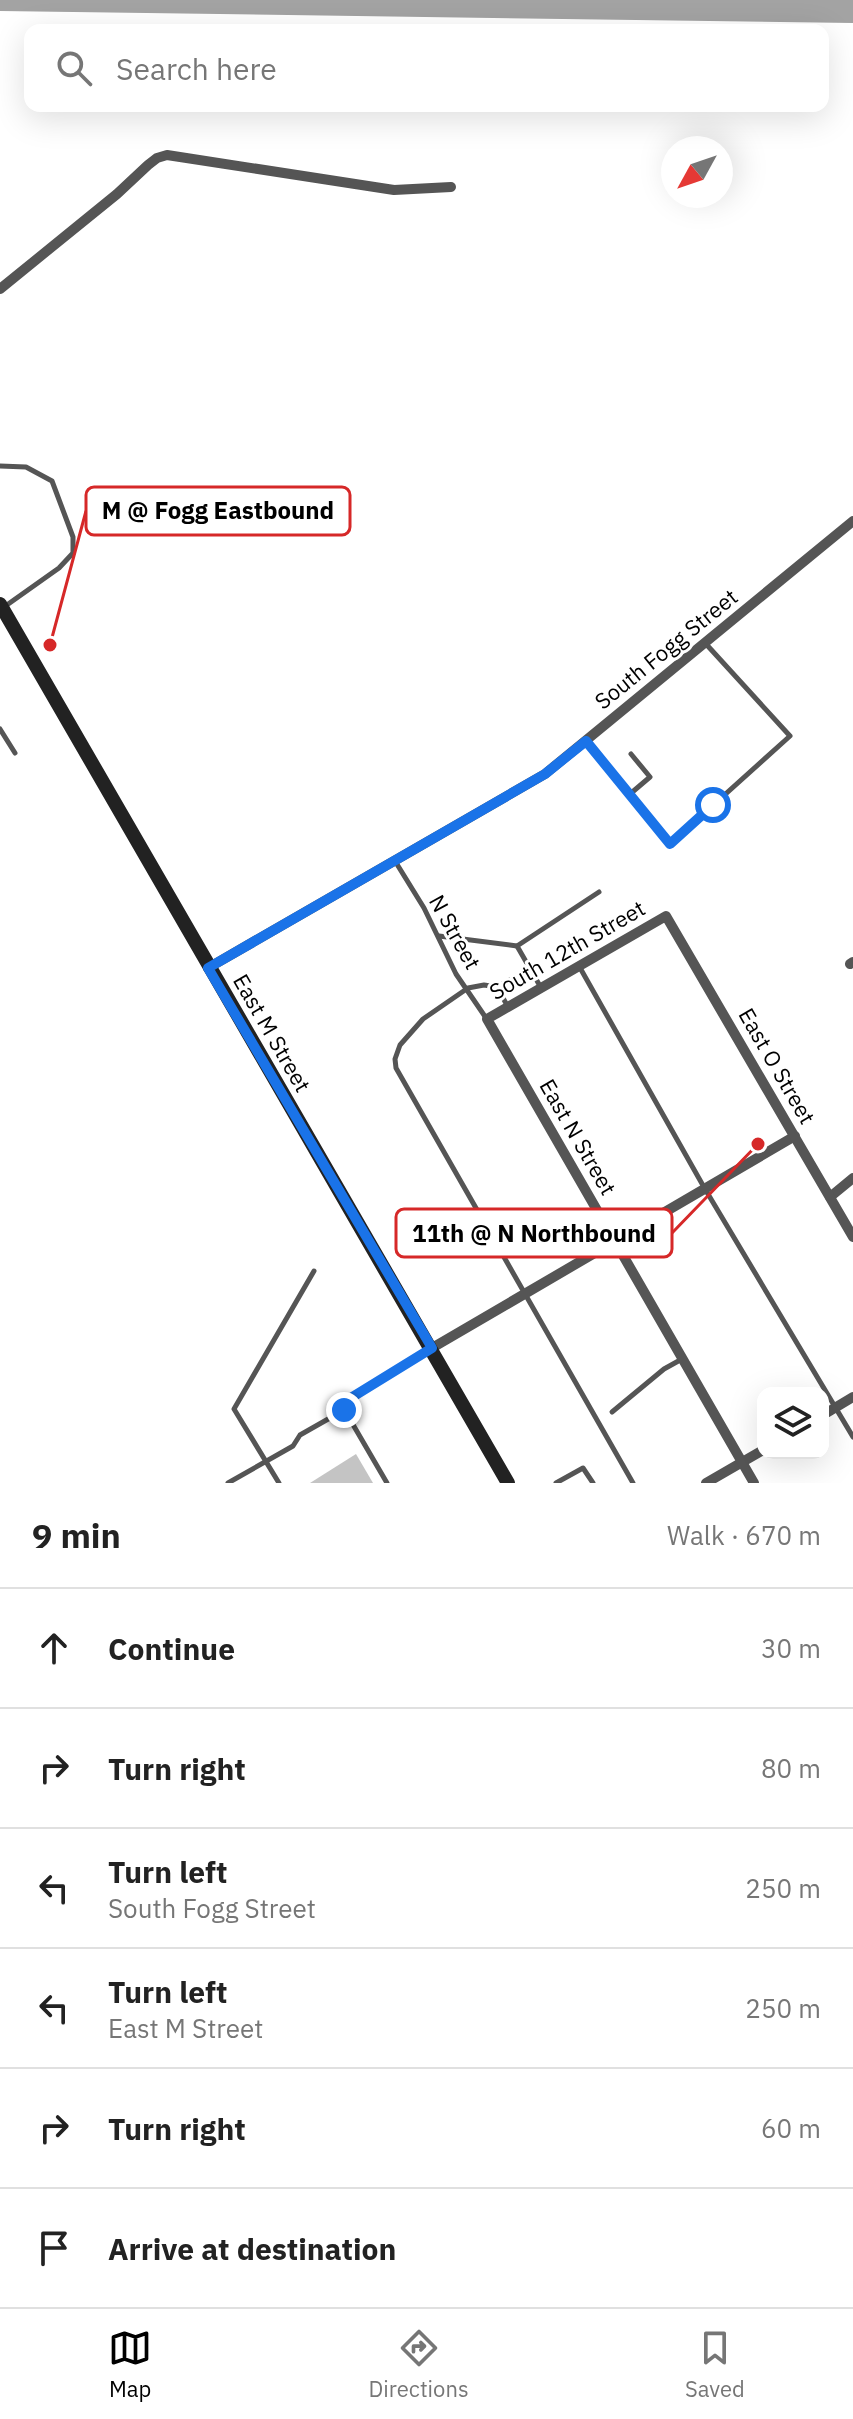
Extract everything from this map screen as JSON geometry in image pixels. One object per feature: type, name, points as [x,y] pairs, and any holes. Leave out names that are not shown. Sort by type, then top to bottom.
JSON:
[{"type":"street","points":[[0,289],[157,158],[167,155],[394,190],[451,187]]},
{"type":"street","name":"South Fogg Street","points":[[208,968],[545,774],[853,521]]},
{"type":"street","name":"East M Street","points":[[1,606],[508,1483]]},
{"type":"street","name":"South 12th Street","points":[[487,1019],[666,916]]},
{"type":"street","name":"East O Street","points":[[666,916],[853,1237]]},
{"type":"street","name":"East N Street","points":[[487,1019],[754,1483]]},
{"type":"street","points":[[432,1348],[795,1136]]},
{"type":"street","points":[[830,1197],[853,1178]]},
{"type":"street","points":[[829,1411],[853,1397]]},
{"type":"street","points":[[706,1483],[757,1453]]},
{"type":"lane","points":[[0,466],[26,467],[52,481],[73,537],[73,553],[59,568],[1,606]]},
{"type":"lane","points":[[586,741],[670,844],[790,736],[705,643]]},
{"type":"lane","points":[[0,729],[15,753]]},
{"type":"lane","points":[[630,794],[650,777],[631,754]]},
{"type":"lane","name":"N Street","points":[[394,861],[439,936],[456,974],[487,1019]]},
{"type":"lane","points":[[439,936],[517,946],[599,892]]},
{"type":"lane","points":[[517,946],[541,988]]},
{"type":"lane","points":[[579,966],[705,1189],[853,1437]]},
{"type":"lane","points":[[530,969],[497,987],[484,985],[468,988],[423,1019],[396,1052],[396,1068],[633,1483]]},
{"type":"lane","points":[[497,987],[508,1007]]},
{"type":"lane","points":[[279,1483],[234,1409],[314,1271]]},
{"type":"lane","points":[[387,1483],[341,1404],[432,1348]]},
{"type":"lane","points":[[612,1412],[664,1369],[682,1359]]},
{"type":"lane","points":[[228,1483],[293,1446],[300,1435],[344,1410]]},
{"type":"lane","points":[[556,1483],[583,1468],[593,1483]]},
{"type":"shaded area","points":[[0,0],[853,0],[853,23],[0,11]]},
{"type":"building","points":[[356,1454],[373,1483],[310,1483]]},
{"type":"place","name":"M @ Fogg Eastbound","points":[[50,645]]},
{"type":"place","name":"11th @ N Northbound","points":[[758,1144]]},
{"type":"route","points":[[344,1410],[341,1404],[432,1348],[208,968],[545,774],[586,741],[670,844],[713,805]]}]
